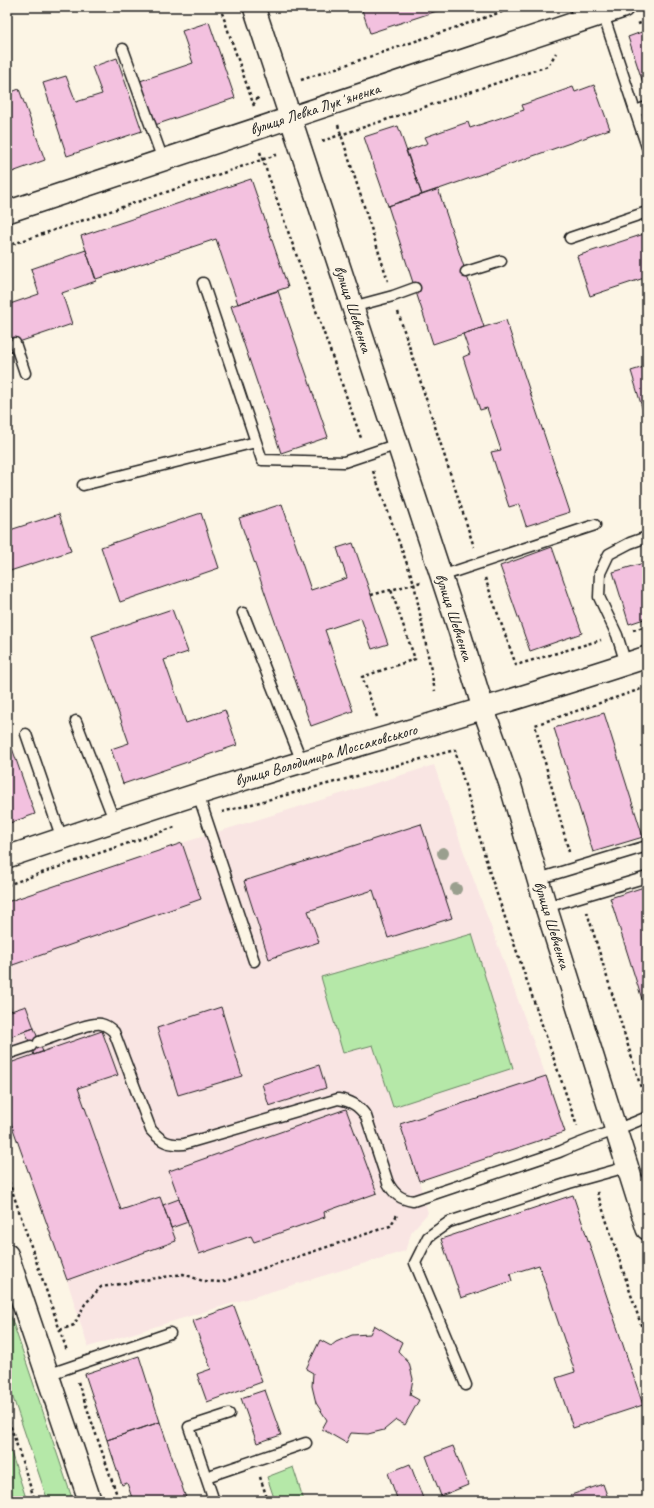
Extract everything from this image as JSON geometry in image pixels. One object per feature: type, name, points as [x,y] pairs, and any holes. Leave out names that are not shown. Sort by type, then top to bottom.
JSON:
[{"type":"main road","points":[[7,1255],[90,1501]]},
{"type":"street","name":"вулиця Шевченка","points":[[254,7],[483,708],[510,784],[546,907],[647,1228]]},
{"type":"street","name":"вулиця Левка Лукʼяненка","points":[[7,212],[331,104],[577,14],[603,14],[624,7]]},
{"type":"street","name":"вулиця Володимира Моссаковського","points":[[7,857],[114,820],[647,657]]},
{"type":"lane","points":[[603,14],[647,147]]},
{"type":"lane","points":[[123,50],[163,160]]},
{"type":"lane","points":[[635,111],[647,107]]},
{"type":"lane","points":[[570,238],[647,212]]},
{"type":"lane","points":[[466,272],[501,261]]},
{"type":"lane","points":[[203,283],[262,460],[344,462],[398,444]]},
{"type":"lane","points":[[352,307],[393,296],[415,288]]},
{"type":"lane","points":[[15,343],[25,373]]},
{"type":"lane","points":[[83,485],[256,442]]},
{"type":"lane","points":[[441,576],[595,525]]},
{"type":"lane","points":[[626,664],[617,635],[600,597],[600,573],[609,554],[630,542],[647,537]]},
{"type":"lane","points":[[243,613],[302,762]]},
{"type":"lane","points":[[76,721],[114,820]]},
{"type":"lane","points":[[26,734],[62,838]]},
{"type":"lane","points":[[198,794],[254,961]]},
{"type":"lane","points":[[538,879],[647,846]]},
{"type":"lane","points":[[546,907],[647,877]]},
{"type":"lane","points":[[7,1054],[89,1025],[99,1024],[108,1027],[114,1032],[152,1130],[159,1139],[171,1145],[184,1144],[338,1099],[350,1101],[359,1106],[366,1116],[388,1183],[394,1193],[403,1199],[413,1201],[559,1152],[647,1117]]},
{"type":"lane","points":[[466,1385],[415,1263],[428,1236],[449,1222],[569,1183],[593,1178],[627,1167]]},
{"type":"lane","points":[[47,1375],[170,1333]]},
{"type":"lane","points":[[214,1501],[189,1427],[229,1414]]},
{"type":"lane","points":[[206,1477],[306,1443]]},
{"type":"path","points":[[220,7],[254,104],[253,130],[414,584],[435,691]]},
{"type":"path","points":[[254,104],[260,94],[516,7]]},
{"type":"path","points":[[610,34],[647,21]]},
{"type":"path","points":[[341,135],[548,66],[556,52]]},
{"type":"path","points":[[331,104],[480,563],[516,665],[647,626]]},
{"type":"path","points":[[7,246],[263,159]]},
{"type":"path","points":[[371,596],[441,576]]},
{"type":"path","points":[[384,738],[362,677],[415,659],[391,590]]},
{"type":"path","points":[[574,869],[535,725],[647,686]]},
{"type":"path","points":[[7,885],[206,817],[455,750],[490,874],[583,1142]]},
{"type":"path","points":[[582,896],[647,1108]]},
{"type":"path","points":[[7,1176],[119,1501]]},
{"type":"path","points":[[593,1178],[647,1343]]},
{"type":"path","points":[[60,1330],[74,1325],[85,1304],[101,1287],[183,1274],[203,1281],[222,1282],[390,1226],[403,1199]]},
{"type":"path","points":[[7,1415],[35,1501]]},
{"type":"path","points":[[254,1460],[268,1501]]},
{"type":"shaded area","points":[[434,765],[469,867],[546,1076],[400,1124],[428,1213],[412,1231],[405,1251],[88,1347],[67,1280],[7,1112],[7,902],[182,843]]},
{"type":"green space","points":[[472,934],[513,1068],[393,1107],[373,1045],[343,1053],[321,977]]},
{"type":"green space","points":[[7,1305],[73,1501],[48,1501],[7,1380]]},
{"type":"green space","points":[[7,1440],[27,1501],[7,1501]]},
{"type":"green space","points":[[293,1467],[304,1501],[275,1501],[267,1477]]},
{"type":"building","points":[[361,7],[449,7],[370,33]]},
{"type":"building","points":[[209,22],[235,98],[155,125],[140,81],[193,63],[182,31]]},
{"type":"building","points":[[647,30],[647,85],[644,86],[628,37]]},
{"type":"building","points":[[117,58],[142,131],[67,156],[43,83],[66,76],[76,102],[102,94],[92,67]]},
{"type":"building","points":[[594,85],[610,129],[422,195],[406,151],[428,143],[425,137],[468,122],[470,128],[524,110],[522,105],[573,87],[575,92]]},
{"type":"building","points":[[19,89],[45,160],[7,174],[7,94]]},
{"type":"building","points":[[398,126],[422,195],[388,206],[364,137]]},
{"type":"building","points":[[251,179],[288,287],[238,304],[216,239],[96,279],[81,236]]},
{"type":"building","points":[[438,189],[484,327],[433,344],[388,206]]},
{"type":"building","points":[[647,233],[647,277],[590,296],[577,256]]},
{"type":"building","points":[[86,250],[96,281],[62,293],[72,324],[7,346],[7,305],[39,294],[31,269]]},
{"type":"building","points":[[278,291],[328,437],[281,453],[231,306]]},
{"type":"building","points":[[506,320],[570,512],[526,526],[519,504],[509,507],[491,452],[501,450],[487,408],[480,410],[463,357],[470,354],[463,334]]},
{"type":"building","points":[[647,366],[647,424],[631,371]]},
{"type":"building","points":[[282,504],[311,590],[347,578],[337,548],[353,543],[388,644],[372,649],[361,618],[325,630],[353,711],[311,726],[239,518]]},
{"type":"building","points":[[201,513],[219,568],[120,602],[101,547]]},
{"type":"building","points":[[59,514],[71,551],[7,572],[7,531]]},
{"type":"building","points":[[552,547],[582,633],[530,651],[500,566]]},
{"type":"building","points":[[647,562],[647,618],[629,624],[613,572]]},
{"type":"building","points":[[172,609],[188,652],[164,660],[186,723],[225,710],[237,745],[123,784],[111,749],[129,743],[92,636]]},
{"type":"building","points":[[604,713],[643,837],[593,852],[554,728]]},
{"type":"building","points":[[12,748],[35,814],[7,824],[7,750]]},
{"type":"building","points":[[421,824],[452,918],[388,938],[373,890],[308,911],[319,942],[269,959],[244,881]]},
{"type":"building","points":[[182,843],[201,899],[7,967],[7,902]]},
{"type":"building","points":[[647,886],[647,1015],[610,898]]},
{"type":"building","points":[[7,999],[11,1011],[26,1006],[34,1028],[7,1038]]},
{"type":"building","points":[[221,1007],[242,1076],[178,1095],[157,1028]]},
{"type":"building","points":[[34,1028],[43,1052],[34,1055],[25,1031]]},
{"type":"building","points":[[102,1031],[118,1075],[78,1088],[121,1210],[160,1197],[176,1241],[67,1280],[7,1112],[7,1064]]},
{"type":"building","points":[[319,1065],[326,1088],[269,1106],[262,1084]]},
{"type":"building","points":[[546,1076],[565,1132],[419,1181],[400,1124]]},
{"type":"building","points":[[346,1109],[377,1193],[324,1212],[325,1217],[254,1242],[251,1236],[199,1254],[169,1171]]},
{"type":"building","points":[[573,1195],[643,1405],[573,1428],[556,1378],[575,1372],[539,1265],[510,1274],[512,1281],[461,1298],[441,1239]]},
{"type":"building","points":[[179,1199],[188,1222],[171,1228],[163,1205]]},
{"type":"building","points":[[234,1306],[262,1382],[207,1402],[197,1374],[211,1369],[193,1321]]},
{"type":"building","points":[[374,1325],[402,1342],[398,1351],[409,1363],[413,1379],[410,1395],[419,1400],[405,1425],[396,1420],[384,1430],[368,1434],[351,1433],[346,1443],[322,1429],[327,1420],[316,1403],[312,1386],[313,1373],[306,1369],[320,1340],[331,1346],[336,1342],[352,1335],[370,1334]]},
{"type":"building","points":[[139,1356],[160,1422],[107,1440],[85,1374]]},
{"type":"building","points":[[265,1390],[281,1435],[257,1443],[241,1398]]},
{"type":"building","points":[[160,1422],[187,1501],[133,1501],[127,1483],[122,1485],[107,1440]]},
{"type":"building","points":[[453,1446],[468,1485],[441,1496],[426,1456]]},
{"type":"building","points":[[410,1464],[424,1501],[398,1501],[388,1473]]},
{"type":"building","points":[[603,1484],[609,1501],[573,1501],[571,1495]]}]
